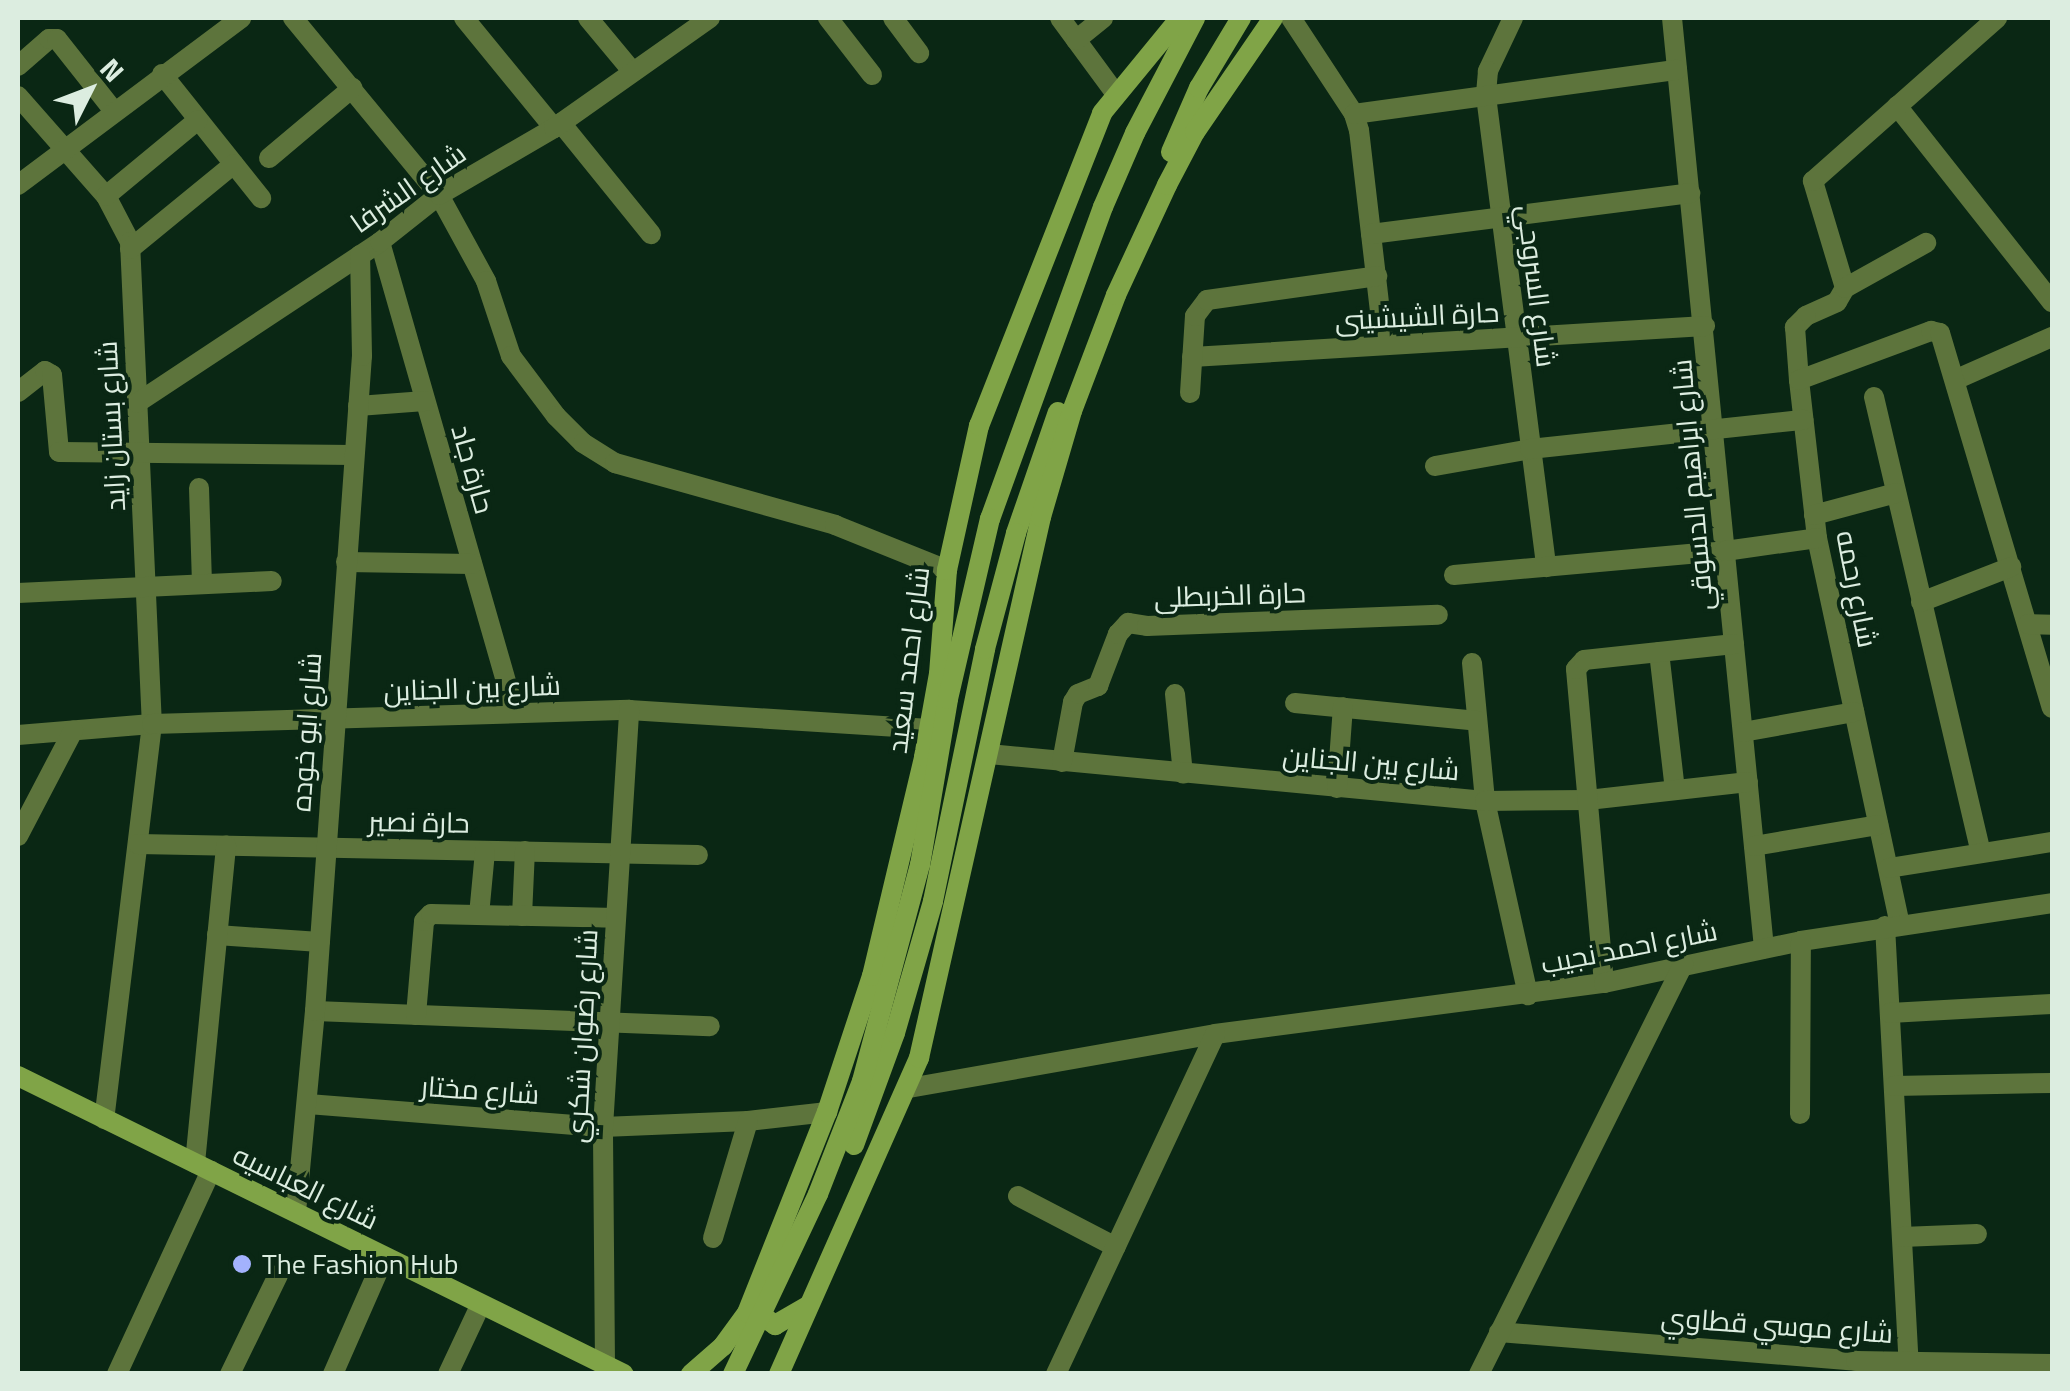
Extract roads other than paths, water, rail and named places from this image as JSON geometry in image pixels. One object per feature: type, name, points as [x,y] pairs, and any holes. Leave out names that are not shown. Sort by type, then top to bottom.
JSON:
[{"type":"main road","name":"شارع احمد سعيد","points":[[692,1374],[736,1330],[754,1294],[827,1112],[872,976],[936,699],[947,570],[979,426],[1082,156],[1115,93],[1180,18]]},
{"type":"main road","points":[[733,1374],[818,1194],[862,1082],[920,865],[948,699],[990,519],[1103,206],[1135,133],[1196,18]]},
{"type":"main road","points":[[748,1374],[830,1203],[895,1033],[933,901],[985,649],[1016,533],[1068,386],[1199,88],[1241,18]]},
{"type":"main road","points":[[779,1374],[908,1088],[931,1015],[1047,493],[1072,411],[1116,295],[1195,132],[1273,18]]},
{"type":"main road","points":[[936,699],[944,711],[958,718],[973,718],[1002,692]]},
{"type":"main road","points":[[928,735],[961,728],[978,735],[989,752]]},
{"type":"main road","name":"شارع العباسيه","points":[[18,1076],[615,1369]]},
{"type":"main road","points":[[754,1294],[764,1317],[775,1325],[810,1305]]},
{"type":"street","points":[[18,186],[162,74],[212,25],[241,18]]},
{"type":"street","points":[[293,18],[439,195],[486,281],[512,356],[556,416],[583,443],[616,463],[834,525],[947,570]]},
{"type":"street","points":[[464,18],[650,234]]},
{"type":"street","points":[[588,18],[633,72]]},
{"type":"street","points":[[828,18],[872,75]]},
{"type":"street","points":[[893,18],[919,52]]},
{"type":"street","points":[[1060,18],[1115,93]]},
{"type":"street","points":[[1076,40],[1103,18]]},
{"type":"street","points":[[1291,18],[1354,114],[1384,345]]},
{"type":"street","name":"شارع السروجي","points":[[1512,18],[1488,71],[1486,96],[1546,567]]},
{"type":"street","name":"شارع ابراهيم الدسوقي","points":[[1672,18],[1764,948]]},
{"type":"street","points":[[1926,244],[1845,288],[1814,181],[1996,18]]},
{"type":"street","name":"شارع الشرفا","points":[[137,402],[360,256],[439,195],[558,125],[703,19]]},
{"type":"street","points":[[18,66],[55,38],[113,110]]},
{"type":"street","points":[[1354,114],[1677,70]]},
{"type":"street","points":[[162,74],[261,198]]},
{"type":"street","points":[[268,158],[352,88]]},
{"type":"street","name":"شارع بستان زايد","points":[[18,96],[106,196],[126,229],[130,249],[152,724],[104,1119]]},
{"type":"street","points":[[1897,106],[2052,302]]},
{"type":"street","points":[[106,196],[198,120]]},
{"type":"street","points":[[130,249],[234,164]]},
{"type":"street","points":[[1372,234],[1690,193]]},
{"type":"street","name":"حارة جاد","points":[[380,242],[514,712]]},
{"type":"street","name":"شارع ابو خوده","points":[[296,1212],[308,1104],[358,406],[360,256]]},
{"type":"street","points":[[1190,392],[1195,316],[1207,300],[1376,276]]},
{"type":"street","name":"شارع رحمه","points":[[1845,288],[1837,302],[1806,316],[1795,327],[1817,538],[1889,868],[1890,1013],[1908,1367]]},
{"type":"street","name":"حارة الشيشينى","points":[[1192,357],[1705,326]]},
{"type":"street","points":[[1800,380],[1930,330],[1944,336],[2052,708]]},
{"type":"street","points":[[1957,379],[2052,338]]},
{"type":"street","points":[[18,392],[44,370],[52,374],[59,452],[354,455]]},
{"type":"street","points":[[1874,397],[1981,853]]},
{"type":"street","points":[[358,406],[425,401]]},
{"type":"street","points":[[1434,466],[1530,449],[1804,420]]},
{"type":"street","points":[[199,488],[202,584]]},
{"type":"street","points":[[1814,514],[1896,493]]},
{"type":"street","points":[[1454,575],[1725,551],[1817,538]]},
{"type":"street","points":[[346,562],[472,564]]},
{"type":"street","points":[[1921,602],[2011,567]]},
{"type":"street","points":[[18,593],[272,580]]},
{"type":"street","name":"حارة الخربطلى","points":[[1062,762],[1073,702],[1078,694],[1098,686],[1118,634],[1128,623],[1438,615]]},
{"type":"street","points":[[2028,624],[2052,625]]},
{"type":"street","points":[[1604,983],[1576,669],[1584,660],[1734,644]]},
{"type":"street","points":[[1659,652],[1675,790]]},
{"type":"street","points":[[1472,663],[1484,801],[1528,995]]},
{"type":"street","points":[[1175,694],[1183,774]]},
{"type":"street","points":[[1296,703],[1477,721]]},
{"type":"street","points":[[1337,788],[1343,708]]},
{"type":"street","name":"شارع بين الجناين","points":[[18,735],[152,724],[629,710],[928,735]]},
{"type":"street","name":"شارع رضوان شكري","points":[[615,1369],[603,1126],[629,710]]},
{"type":"street","points":[[1742,732],[1854,712]]},
{"type":"street","points":[[18,836],[72,731]]},
{"type":"street","name":"شارع بين الجناين","points":[[989,752],[1484,801],[1588,800],[1748,782]]},
{"type":"street","points":[[1754,846],[1878,825]]},
{"type":"street","points":[[1889,868],[2052,842]]},
{"type":"street","name":"حارة نصير","points":[[138,844],[698,855]]},
{"type":"street","points":[[117,1374],[203,1167],[216,935],[226,846]]},
{"type":"street","points":[[479,914],[484,851]]},
{"type":"street","points":[[522,916],[525,851]]},
{"type":"street","name":"شارع احمد نجيب","points":[[908,1088],[1215,1034],[1604,983],[1801,941],[2052,903]]},
{"type":"street","points":[[416,1015],[424,921],[431,914],[616,918]]},
{"type":"street","points":[[216,935],[320,942]]},
{"type":"street","points":[[1800,1114],[1801,941]]},
{"type":"street","points":[[1479,1374],[1683,964]]},
{"type":"street","points":[[1890,1013],[2052,1004]]},
{"type":"street","points":[[315,1011],[710,1026]]},
{"type":"street","points":[[1056,1374],[1215,1034]]},
{"type":"street","points":[[1894,1086],[2052,1083]]},
{"type":"street","name":"شارع مختار","points":[[308,1104],[603,1126],[748,1120],[827,1112]]},
{"type":"street","points":[[713,1238],[748,1120]]},
{"type":"street","points":[[1018,1196],[1116,1247]]},
{"type":"street","points":[[1902,1236],[1977,1234]]},
{"type":"street","points":[[332,1374],[380,1269]]},
{"type":"street","points":[[230,1374],[278,1276]]},
{"type":"street","points":[[448,1374],[481,1304]]},
{"type":"street","name":"شارع موسي قطاوي","points":[[1498,1332],[1853,1367],[2052,1364]]},
{"type":"place","name":"The Fashion Hub","points":[[242,1264]]}]
